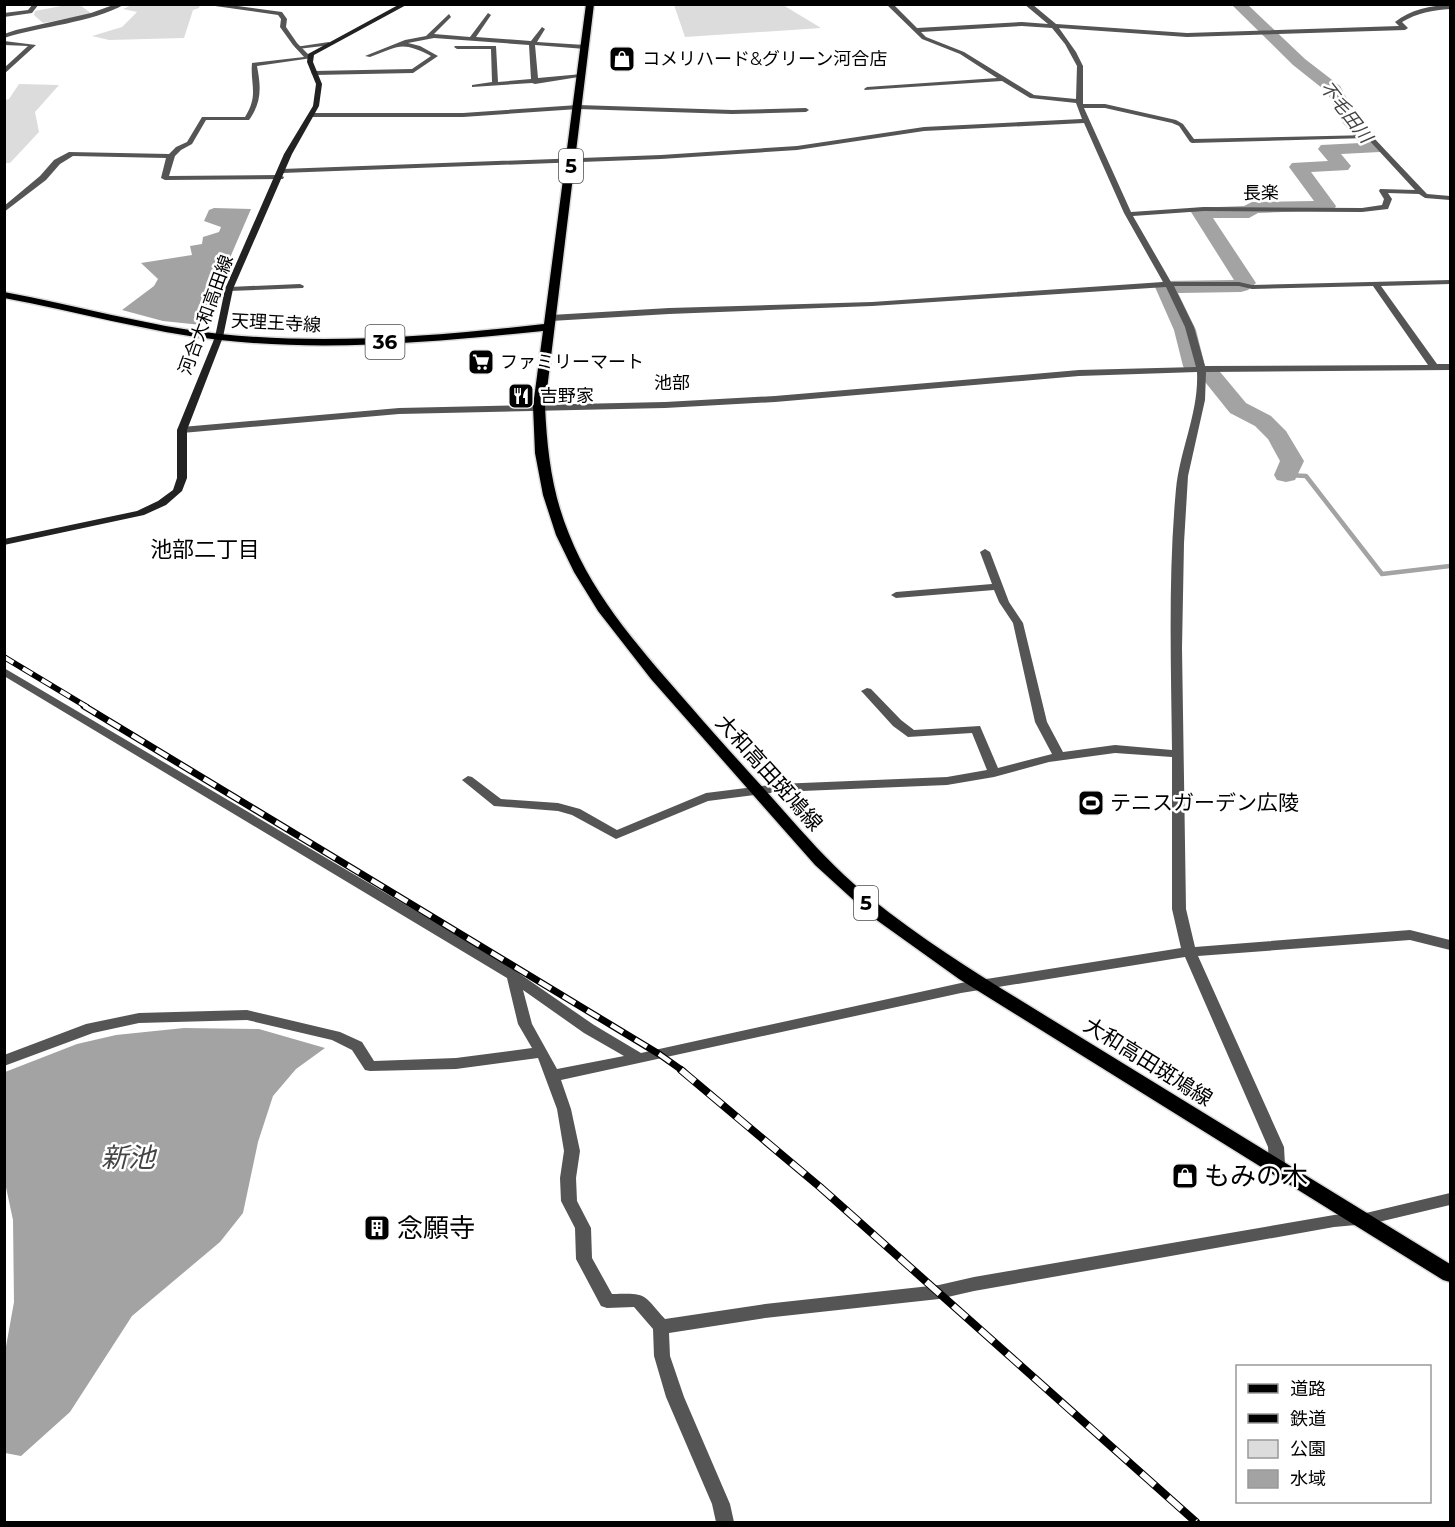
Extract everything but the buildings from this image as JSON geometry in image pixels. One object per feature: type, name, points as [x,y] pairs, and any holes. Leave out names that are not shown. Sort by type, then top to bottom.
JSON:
[{"type":"main road","points":[[309,58],[314,52],[405,4]]},
{"type":"main road","name":"大和高田斑鳩線","points":[[590,4],[539,406],[542,469],[564,542],[581,577],[616,626],[756,790],[847,888],[907,934],[981,984],[1366,1219],[1450,1274]]},
{"type":"main road","name":"河合大和高田線","points":[[4,542],[140,513],[162,504],[177,491],[182,478],[183,430],[188,411],[219,337],[229,290],[288,154],[312,115],[320,90],[309,58]]},
{"type":"main road","name":"天理王寺線","points":[[4,295],[120,320],[219,337],[287,342],[380,342],[459,337],[550,323]]},
{"type":"street","points":[[4,15],[30,12],[36,4]]},
{"type":"street","points":[[4,36],[26,28],[91,15],[122,4]]},
{"type":"street","points":[[204,4],[279,13],[284,19],[283,27],[309,58]]},
{"type":"street","points":[[889,4],[924,38],[962,53],[1032,97],[1105,106],[1174,122],[1181,125],[1192,141],[1369,136],[1425,196],[1450,198]]},
{"type":"street","points":[[1028,4],[1056,27],[1080,64],[1080,104],[1129,214],[1170,286],[1190,328],[1201,369],[1201,401],[1185,457],[1181,490],[1178,588],[1179,909],[1189,951],[1276,1147],[1277,1166]]},
{"type":"street","points":[[915,30],[1000,25],[1186,35],[1405,28],[1398,22],[1427,9],[1440,6],[1450,8]]},
{"type":"street","points":[[472,38],[488,15]]},
{"type":"street","points":[[428,37],[449,16]]},
{"type":"street","points":[[535,82],[532,44],[542,29]]},
{"type":"street","points":[[494,42],[501,32]]},
{"type":"street","points":[[368,56],[401,43],[428,37],[585,47]]},
{"type":"street","points":[[4,43],[33,45],[4,72]]},
{"type":"street","points":[[314,73],[413,71],[435,56],[418,47],[401,43]]},
{"type":"street","points":[[298,47],[329,44]]},
{"type":"street","points":[[457,47],[494,47],[495,85]]},
{"type":"street","points":[[309,58],[254,64],[260,89],[255,109],[248,119],[204,118],[190,142],[180,145],[169,156],[165,178],[571,159],[661,158],[797,148],[924,129],[1088,121]]},
{"type":"street","points":[[474,86],[582,76]]},
{"type":"street","points":[[867,88],[946,85],[1005,79]]},
{"type":"street","points":[[312,115],[451,116],[578,107],[710,112],[806,110]]},
{"type":"street","points":[[4,210],[43,178],[57,162],[72,154],[169,156]]},
{"type":"street","points":[[1129,214],[1204,209],[1362,210],[1385,207],[1388,199],[1383,191],[1421,192]]},
{"type":"street","points":[[550,323],[669,311],[884,303],[1170,286],[1376,285],[1450,282]]},
{"type":"street","points":[[1376,285],[1434,367]]},
{"type":"street","points":[[229,290],[300,286]]},
{"type":"street","points":[[183,430],[399,411],[539,406],[665,405],[775,399],[1079,373],[1201,369],[1450,367]]},
{"type":"street","points":[[985,552],[1004,602],[1018,623],[1041,722],[1059,756]]},
{"type":"street","points":[[896,595],[999,587]]},
{"type":"street","points":[[4,670],[496,964],[589,1029],[639,1058]]},
{"type":"street","points":[[867,691],[897,723],[912,734],[976,729],[994,772]]},
{"type":"street","points":[[468,780],[498,802],[558,807],[576,812],[616,835],[706,797],[756,790],[947,781],[1059,756],[1115,750],[1179,754]]},
{"type":"street","points":[[551,1076],[981,984],[1189,951],[1410,935],[1450,945]]},
{"type":"street","points":[[513,976],[525,1024],[541,1052],[564,1109],[572,1151],[568,1178],[569,1201],[583,1228],[584,1258],[607,1301],[638,1300],[661,1327],[662,1356],[675,1397],[721,1504],[725,1522]]},
{"type":"street","points":[[4,1061],[92,1029],[139,1018],[237,1015],[267,1019],[335,1035],[357,1046],[370,1066],[410,1068],[488,1061],[541,1052]]},
{"type":"street","points":[[661,1327],[765,1311],[939,1292],[1334,1221],[1366,1219],[1450,1199]]},
{"type":"green space","points":[[72,4],[80,5],[92,14],[43,23],[34,15],[35,11]]},
{"type":"green space","points":[[134,4],[200,5],[199,8],[193,10],[184,38],[109,40],[92,36],[122,27],[137,12],[123,9]]},
{"type":"green space","points":[[674,5],[783,5],[821,28],[685,37]]},
{"type":"green space","points":[[19,84],[59,85],[35,112],[39,132],[10,163],[5,163],[5,100],[9,99]]},
{"type":"water","points":[[214,208],[251,209],[201,325],[163,321],[122,310],[154,286],[158,279],[141,263],[192,255],[190,246],[202,244],[203,237],[219,232],[221,227],[204,221],[209,210]]},
{"type":"water","name":"新池","points":[[184,1028],[259,1029],[325,1048],[296,1069],[273,1096],[258,1142],[243,1213],[220,1242],[132,1316],[70,1412],[21,1456],[5,1453],[5,1352],[14,1302],[13,1220],[4,1178],[5,1072],[77,1044],[116,1035]]},
{"type":"waterway","name":"不毛田川","points":[[1194,366],[1185,330],[1165,287],[1241,286],[1246,283],[1200,212],[1249,212],[1252,208],[1327,206],[1298,167],[1342,166],[1327,149],[1374,148],[1352,123],[1334,89],[1299,62],[1238,4]]},
{"type":"waterway","name":"不毛田川","points":[[1208,372],[1238,408],[1263,421],[1278,436],[1292,461],[1286,475]]},
{"type":"waterway","points":[[1286,475],[1306,476],[1382,574],[1450,566]]},
{"type":"railway","points":[[4,657],[87,707]]},
{"type":"railway","points":[[84,706],[659,1054],[683,1071]]},
{"type":"railway","points":[[681,1070],[820,1187],[1196,1522]]},
{"type":"place","name":"コメリハード&グリーン河合店","points":[[622,59]]},
{"type":"place","name":"ファミリーマート","points":[[481,362]]},
{"type":"place","name":"吉野家","points":[[521,396]]},
{"type":"place","name":"テニスガーデン広陵","points":[[1091,803]]},
{"type":"place","name":"もみの木","points":[[1185,1176]]},
{"type":"place","name":"念願寺","points":[[377,1228]]},
{"type":"district","name":"長楽","points":[[1261,193]]},
{"type":"district","name":"池部","points":[[672,383]]},
{"type":"district","name":"池部二丁目","points":[[205,549]]}]
